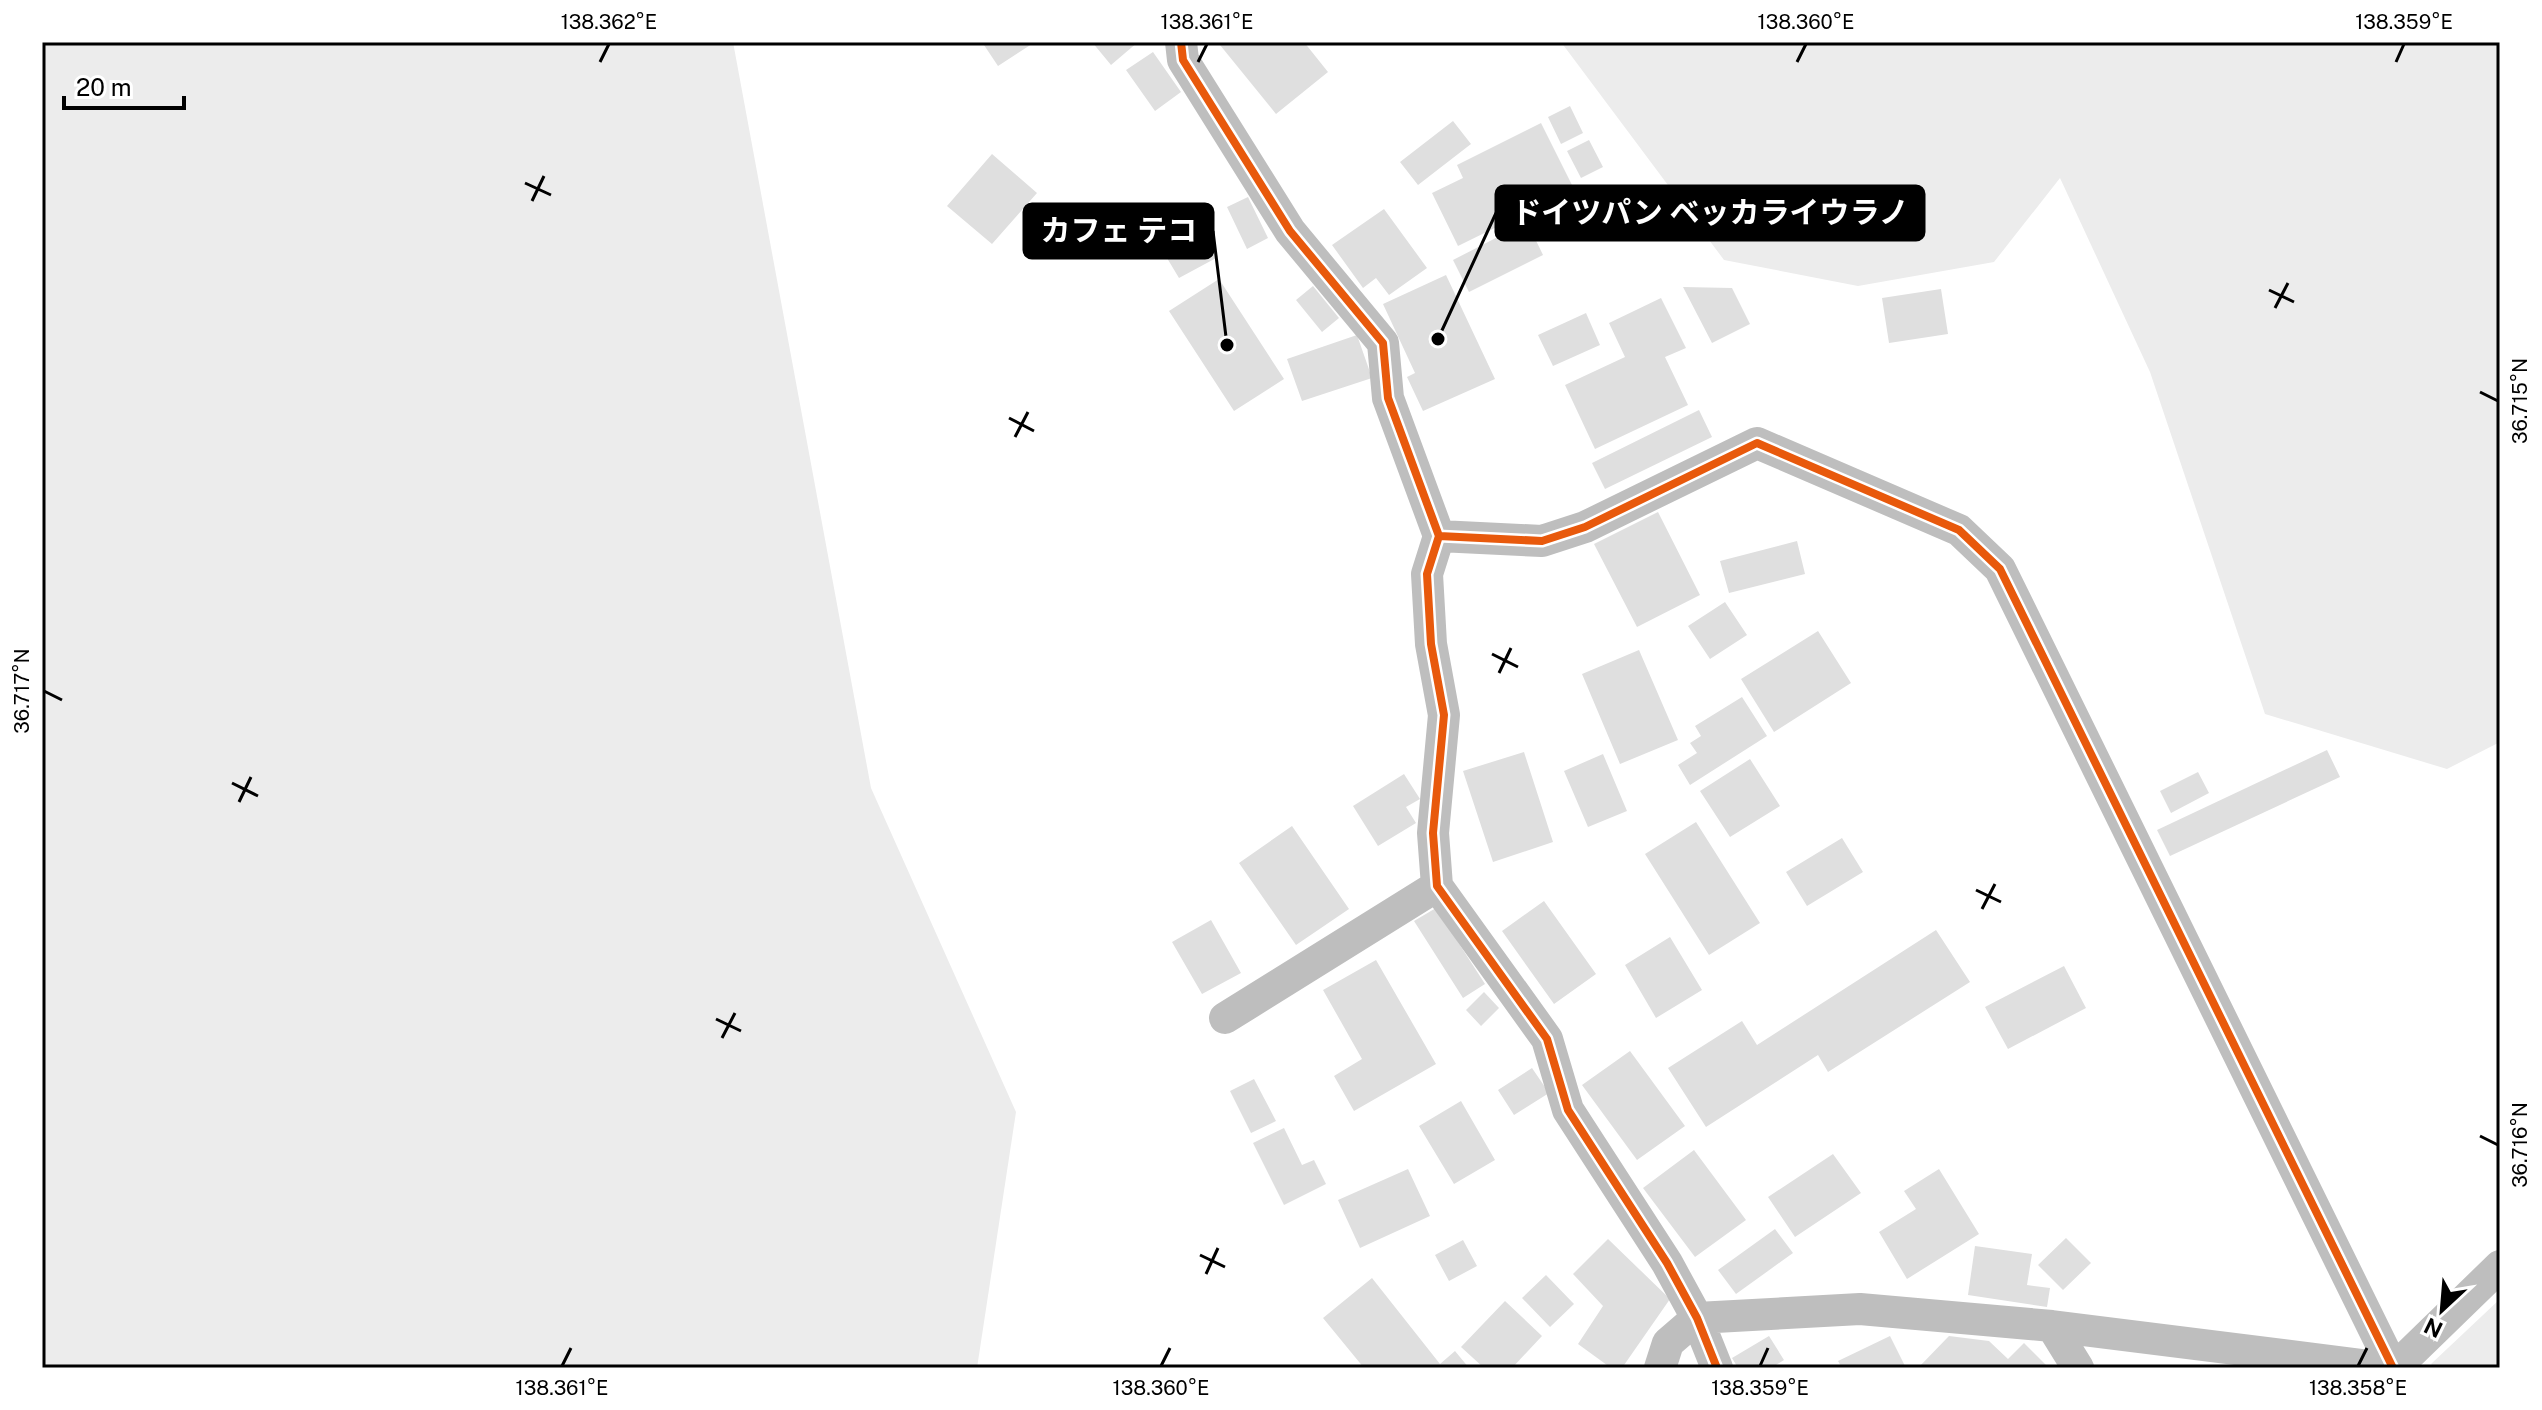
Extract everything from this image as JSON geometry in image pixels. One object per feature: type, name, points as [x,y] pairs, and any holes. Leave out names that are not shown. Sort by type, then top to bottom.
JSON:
[{"type":"street","points":[[1181,42],[1183,60],[1290,231],[1383,343],[1388,398],[1439,536],[1427,574],[1431,644],[1444,715],[1433,833],[1437,886],[1547,1039],[1568,1110],[1667,1263],[1697,1318],[1717,1368]]},
{"type":"street","points":[[1439,536],[1542,541],[1585,527],[1757,443],[1959,530],[2000,569],[2394,1368],[2500,1266]]},
{"type":"street","points":[[1225,1018],[1437,886]]},
{"type":"street","points":[[1660,1368],[1668,1343],[1697,1318],[1860,1309],[2052,1326],[2386,1368]]},
{"type":"street","points":[[2052,1326],[2078,1368]]},
{"type":"shaded area","points":[[42,42],[733,42],[871,788],[1016,1112],[977,1368],[42,1368]]},
{"type":"shaded area","points":[[1561,42],[2500,42],[2500,742],[2447,769],[2265,714],[2150,372],[2060,178],[1994,262],[1858,286],[1724,260]]},
{"type":"shaded area","points":[[2500,1299],[2500,1368],[2435,1368],[2431,1364]]},
{"type":"building","points":[[982,42],[1035,42],[998,66]]},
{"type":"building","points":[[1092,42],[1138,42],[1111,65]]},
{"type":"building","points":[[1224,42],[1304,42],[1328,72],[1276,114],[1220,45]]},
{"type":"building","points":[[1153,52],[1181,92],[1155,111],[1126,70]]},
{"type":"building","points":[[1570,106],[1583,133],[1561,144],[1548,117]]},
{"type":"building","points":[[1453,121],[1471,144],[1418,185],[1400,162]]},
{"type":"building","points":[[1541,123],[1574,189],[1458,246],[1432,193],[1463,178],[1457,165]]},
{"type":"building","points":[[1589,140],[1603,167],[1581,178],[1567,151]]},
{"type":"building","points":[[992,154],[1037,193],[992,244],[947,206]]},
{"type":"building","points":[[1248,197],[1268,238],[1247,249],[1227,207]]},
{"type":"building","points":[[1384,209],[1427,268],[1389,295],[1376,278],[1363,288],[1332,245]]},
{"type":"building","points":[[1527,222],[1543,255],[1469,292],[1453,260]]},
{"type":"building","points":[[1204,231],[1218,257],[1179,278],[1164,253]]},
{"type":"building","points":[[1446,275],[1495,379],[1423,411],[1407,377],[1415,373],[1383,304]]},
{"type":"building","points":[[1219,279],[1284,379],[1234,411],[1169,311]]},
{"type":"building","points":[[1313,286],[1339,318],[1322,332],[1296,300]]},
{"type":"building","points":[[1683,287],[1732,288],[1750,324],[1712,343]]},
{"type":"building","points":[[1941,289],[1948,334],[1889,343],[1882,298]]},
{"type":"building","points":[[1661,298],[1686,348],[1665,357],[1688,405],[1595,449],[1565,385],[1625,357],[1609,323]]},
{"type":"building","points":[[1586,313],[1600,345],[1553,366],[1538,335]]},
{"type":"building","points":[[1357,335],[1372,378],[1302,401],[1287,359]]},
{"type":"building","points":[[1699,410],[1712,437],[1605,489],[1592,463]]},
{"type":"building","points":[[1658,512],[1700,595],[1637,627],[1594,544]]},
{"type":"building","points":[[1797,541],[1805,574],[1729,593],[1720,561]]},
{"type":"building","points":[[1725,602],[1747,635],[1710,659],[1688,626]]},
{"type":"building","points":[[1818,631],[1851,683],[1774,732],[1741,679]]},
{"type":"building","points":[[1639,650],[1678,740],[1620,764],[1582,674]]},
{"type":"building","points":[[1742,697],[1767,736],[1690,785],[1678,765],[1697,753],[1690,743],[1701,736],[1695,726]]},
{"type":"building","points":[[2327,750],[2340,777],[2170,856],[2157,830]]},
{"type":"building","points":[[1524,752],[1553,842],[1493,862],[1463,771]]},
{"type":"building","points":[[1603,754],[1627,811],[1588,827],[1564,771]]},
{"type":"building","points":[[1750,759],[1780,806],[1730,837],[1700,791]]},
{"type":"building","points":[[2198,772],[2209,793],[2171,813],[2160,791]]},
{"type":"building","points":[[1404,774],[1420,799],[1406,807],[1416,823],[1378,846],[1353,806]]},
{"type":"building","points":[[1696,822],[1760,923],[1709,955],[1645,854]]},
{"type":"building","points":[[1292,826],[1349,909],[1296,945],[1239,863]]},
{"type":"building","points":[[1842,838],[1863,872],[1807,906],[1786,872]]},
{"type":"building","points":[[1544,901],[1596,974],[1554,1004],[1502,931]]},
{"type":"building","points":[[1436,908],[1485,984],[1463,998],[1414,921]]},
{"type":"building","points":[[1211,920],[1241,973],[1202,994],[1172,942]]},
{"type":"building","points":[[1936,930],[1970,982],[1828,1072],[1818,1055],[1706,1127],[1668,1068],[1742,1021],[1757,1045]]},
{"type":"building","points":[[1670,937],[1702,990],[1656,1018],[1625,965]]},
{"type":"building","points":[[1376,960],[1436,1064],[1354,1111],[1334,1076],[1362,1059],[1323,990]]},
{"type":"building","points":[[2064,966],[2086,1008],[2008,1049],[1985,1007]]},
{"type":"building","points":[[1484,992],[1499,1008],[1481,1026],[1466,1010]]},
{"type":"building","points":[[1630,1051],[1685,1126],[1637,1160],[1582,1085]]},
{"type":"building","points":[[1532,1068],[1549,1093],[1514,1115],[1498,1090]]},
{"type":"building","points":[[1254,1079],[1276,1121],[1251,1133],[1230,1091]]},
{"type":"building","points":[[1461,1101],[1495,1160],[1454,1184],[1419,1126]]},
{"type":"building","points":[[1284,1128],[1302,1165],[1314,1160],[1326,1184],[1284,1205],[1253,1143]]},
{"type":"building","points":[[1694,1150],[1746,1220],[1695,1257],[1643,1188]]},
{"type":"building","points":[[1833,1154],[1861,1193],[1795,1237],[1768,1197]]},
{"type":"building","points":[[1408,1169],[1430,1216],[1360,1248],[1338,1200]]},
{"type":"building","points":[[1939,1169],[1979,1234],[1907,1279],[1879,1232],[1916,1209],[1904,1191]]},
{"type":"building","points":[[1775,1229],[1793,1253],[1736,1294],[1718,1270]]},
{"type":"building","points":[[2066,1238],[2091,1263],[2063,1290],[2038,1265]]},
{"type":"building","points":[[1608,1239],[1670,1299],[1622,1368],[1611,1368],[1578,1344],[1603,1306],[1573,1274]]},
{"type":"building","points":[[1463,1240],[1477,1266],[1449,1281],[1435,1255]]},
{"type":"building","points":[[1975,1246],[2032,1254],[2027,1285],[2050,1288],[2047,1307],[1968,1295]]},
{"type":"building","points":[[1546,1275],[1574,1304],[1550,1327],[1522,1298]]},
{"type":"building","points":[[1372,1278],[1440,1364],[1455,1351],[1469,1368],[1364,1368],[1323,1318]]},
{"type":"building","points":[[1505,1301],[1542,1336],[1512,1368],[1484,1368],[1461,1347]]},
{"type":"building","points":[[1769,1336],[1784,1360],[1771,1368],[1738,1368],[1732,1358]]},
{"type":"building","points":[[1890,1336],[1906,1368],[1842,1368],[1838,1361]]},
{"type":"building","points":[[1949,1336],[1989,1341],[2008,1359],[2024,1343],[2049,1368],[1918,1368]]},
{"type":"cycle path","points":[[1181,42],[1183,60],[1290,231],[1383,343],[1388,398],[1439,536],[1427,574],[1431,644],[1444,715],[1433,833],[1437,886],[1547,1039],[1568,1110],[1667,1263],[1697,1318],[1717,1368]]},
{"type":"cycle path","points":[[1439,536],[1542,541],[1585,527],[1757,443],[1959,530],[2000,569],[2393,1368]]},
{"type":"place","name":"ドイツパン ベッカライウラノ","points":[[1438,339]]},
{"type":"place","name":"カフェ テコ","points":[[1227,345]]}]
